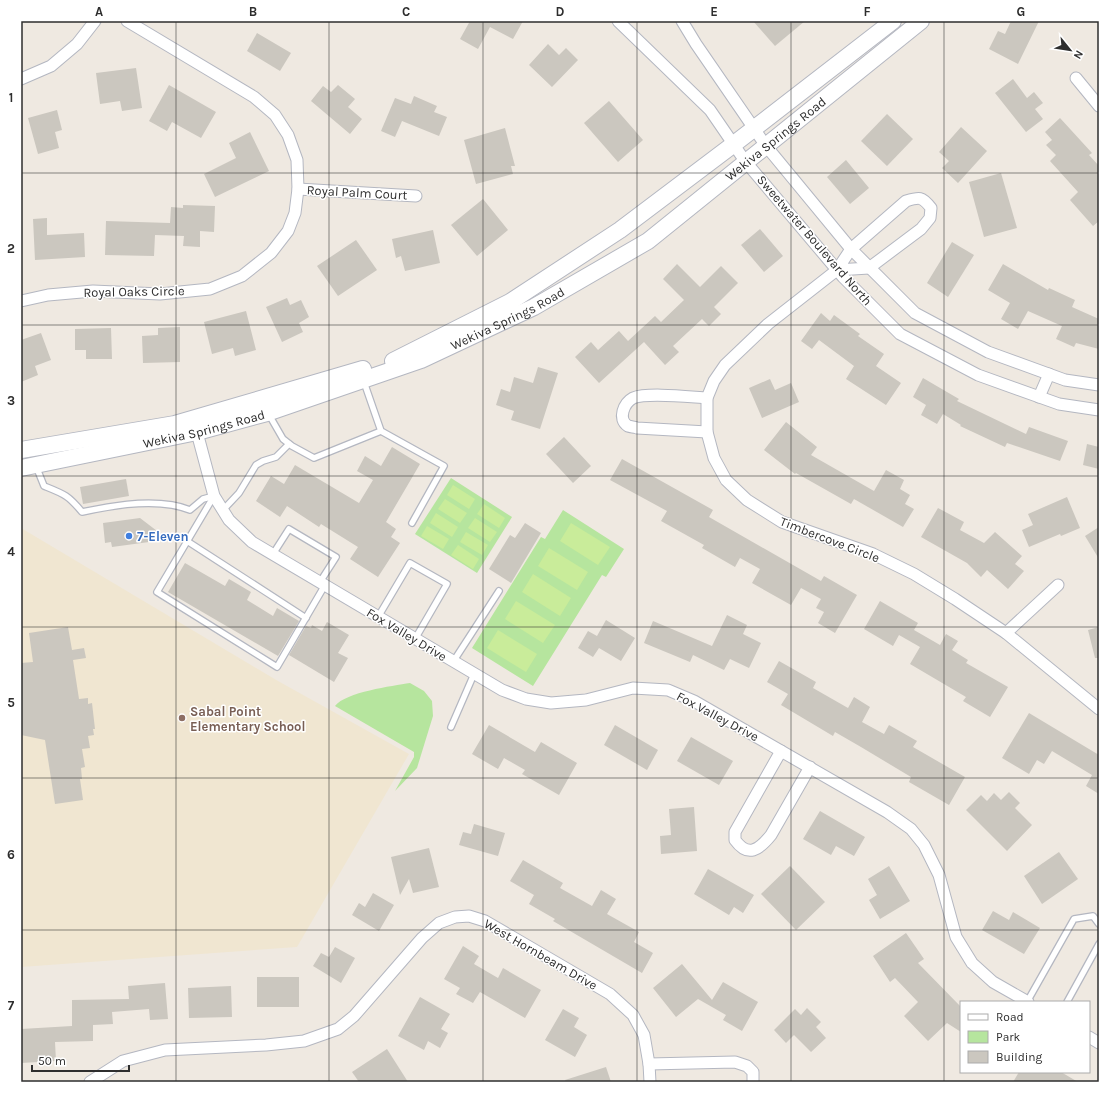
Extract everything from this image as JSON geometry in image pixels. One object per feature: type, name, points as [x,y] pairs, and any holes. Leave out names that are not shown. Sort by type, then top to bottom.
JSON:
[{"type":"main road","name":"Wekiva Springs Road","points":[[28,467],[195,425],[392,361],[510,302],[620,230],[893,21]]},
{"type":"main road","name":"Wekiva Springs Road","points":[[21,450],[175,424],[195,425],[267,413],[421,360],[534,307],[648,241],[921,21]]},
{"type":"street","points":[[21,79],[51,66],[77,44],[95,21]]},
{"type":"street","name":"Royal Oaks Circle","points":[[21,301],[48,295],[93,291],[160,294],[210,289],[242,276],[271,253],[288,231],[295,214],[298,189],[297,160],[288,135],[275,115],[254,97],[127,21]]},
{"type":"street","name":"Sweetwater Boulevard North","points":[[618,21],[710,110],[746,161],[837,270],[900,334],[978,374],[1059,404],[1099,410]]},
{"type":"street","name":"Sweetwater Boulevard North","points":[[682,21],[696,44],[766,146],[851,249],[915,313],[988,352],[1065,380],[1099,385]]},
{"type":"street","points":[[1076,78],[1099,106]]},
{"type":"street","name":"Royal Palm Court","points":[[298,189],[416,196]]},
{"type":"street","name":"Timbercove Circle","points":[[869,268],[920,229],[930,218],[931,208],[925,200],[917,197],[906,201],[851,249],[837,270],[768,324],[725,365],[714,381],[708,398],[706,432],[714,458],[726,480],[747,500],[782,522],[873,554],[914,574],[1006,633],[1099,709]]},
{"type":"street","points":[[837,270],[869,268]]},
{"type":"street","points":[[1040,397],[1049,374]]},
{"type":"street","points":[[706,432],[637,428],[628,426],[623,420],[622,413],[626,405],[633,398],[648,395],[708,398]]},
{"type":"street","name":"Fox Valley Drive","points":[[195,425],[214,496],[229,520],[252,542],[502,690],[526,699],[551,704],[586,700],[633,688],[668,690],[694,701],[887,812],[911,829],[924,845],[939,875],[956,937],[972,963],[993,982],[1026,1001]]},
{"type":"street","points":[[1006,633],[1058,585]]},
{"type":"street","points":[[781,750],[735,832],[734,840],[740,847],[746,850],[754,850],[763,846],[810,768]]},
{"type":"street","name":"West Hornbeam Drive","points":[[90,1082],[123,1061],[165,1050],[266,1045],[304,1041],[338,1029],[354,1016],[422,938],[439,923],[455,917],[469,916],[485,921],[610,994],[633,1015],[644,1035],[649,1064],[650,1082]]},
{"type":"street","points":[[1090,1038],[1099,1043]]},
{"type":"street","points":[[649,1064],[735,1062],[747,1066],[753,1072],[753,1082]]},
{"type":"lane","points":[[363,380],[381,431],[444,466],[412,523]]},
{"type":"lane","points":[[267,413],[283,439],[314,458],[381,431]]},
{"type":"lane","points":[[223,510],[238,493],[256,464],[263,460],[276,457],[289,444]]},
{"type":"lane","points":[[28,467],[44,486],[64,494],[82,512],[145,503],[173,505],[190,510],[203,499],[214,496]]},
{"type":"lane","points":[[214,496],[157,592],[277,667],[306,618],[336,557],[289,529],[273,554]]},
{"type":"lane","points":[[187,541],[306,618]]},
{"type":"lane","points":[[378,617],[410,562],[447,584],[415,639]]},
{"type":"lane","points":[[453,662],[499,591]]},
{"type":"lane","points":[[451,727],[474,674]]},
{"type":"lane","points":[[1029,1001],[1074,918],[1093,916],[1099,924]]},
{"type":"lane","points":[[1068,1001],[1099,944]]},
{"type":"shaded area","name":"Sabal Point Elementary School","points":[[21,528],[278,681],[409,754],[297,947],[21,967]]},
{"type":"green space","points":[[451,478],[512,517],[477,573],[415,534]]},
{"type":"green space","points":[[453,485],[475,499],[469,509],[447,495]]},
{"type":"green space","points":[[445,499],[467,513],[460,523],[438,509]]},
{"type":"green space","points":[[484,504],[505,518],[499,528],[477,514]]},
{"type":"green space","points":[[563,510],[624,549],[606,577],[602,575],[533,686],[472,648],[541,537],[545,539]]},
{"type":"green space","points":[[436,513],[458,527],[452,537],[430,523]]},
{"type":"green space","points":[[475,518],[497,532],[490,542],[468,528]]},
{"type":"green space","points":[[571,523],[610,547],[598,565],[560,541]]},
{"type":"green space","points":[[427,526],[449,539],[443,549],[421,536]]},
{"type":"green space","points":[[466,532],[488,545],[482,555],[460,542]]},
{"type":"green space","points":[[458,545],[479,559],[473,569],[451,555]]},
{"type":"green space","points":[[549,548],[588,572],[577,590],[538,566]]},
{"type":"green space","points":[[533,574],[571,598],[560,616],[522,592]]},
{"type":"green space","points":[[516,601],[555,625],[543,643],[505,619]]},
{"type":"green space","points":[[498,630],[537,654],[526,672],[487,648]]},
{"type":"green space","points":[[410,683],[424,691],[432,701],[433,716],[417,768],[395,791],[414,757],[414,752],[335,706],[341,701],[359,693]]},
{"type":"building","points":[[470,21],[523,21],[513,39],[490,27],[478,49],[460,39]]},
{"type":"building","points":[[753,21],[805,21],[775,46]]},
{"type":"building","points":[[1011,21],[1039,21],[1018,64],[989,49],[998,31],[1005,34]]},
{"type":"building","points":[[257,33],[291,53],[280,71],[247,51]]},
{"type":"building","points":[[548,44],[559,55],[566,48],[578,60],[552,87],[529,65]]},
{"type":"building","points":[[136,68],[142,108],[122,111],[120,101],[100,104],[96,73]]},
{"type":"building","points":[[1013,79],[1027,98],[1034,92],[1043,103],[1035,109],[1043,119],[1026,132],[995,93]]},
{"type":"building","points":[[169,85],[216,112],[201,138],[172,122],[167,131],[149,121]]},
{"type":"building","points":[[338,85],[355,99],[348,107],[362,119],[350,134],[311,101],[323,86],[331,92]]},
{"type":"building","points":[[414,96],[437,106],[434,112],[447,117],[439,136],[402,121],[395,137],[381,131],[395,98],[411,104]]},
{"type":"building","points":[[609,101],[643,140],[618,162],[584,123]]},
{"type":"building","points":[[57,110],[62,130],[55,132],[59,148],[38,154],[28,118]]},
{"type":"building","points":[[887,114],[913,139],[887,166],[861,141]]},
{"type":"building","points":[[1060,118],[1092,153],[1089,155],[1099,166],[1099,221],[1093,226],[1070,200],[1078,192],[1050,161],[1056,155],[1046,145],[1052,140],[1045,132]]},
{"type":"building","points":[[961,127],[987,151],[958,183],[942,168],[949,161],[939,152]]},
{"type":"building","points":[[505,128],[515,166],[511,166],[513,174],[476,184],[464,140]]},
{"type":"building","points":[[250,132],[269,171],[215,197],[204,174],[236,158],[229,143]]},
{"type":"building","points":[[846,160],[869,188],[850,204],[827,177]]},
{"type":"building","points":[[1001,173],[1017,228],[984,237],[969,182]]},
{"type":"building","points":[[483,199],[508,230],[477,256],[451,225]]},
{"type":"building","points":[[183,205],[215,206],[214,232],[200,231],[200,247],[183,246],[184,236],[155,235],[154,256],[105,255],[106,221],[170,223],[171,207],[183,208]]},
{"type":"building","points":[[47,218],[47,235],[84,233],[85,257],[35,260],[33,219]]},
{"type":"building","points":[[760,229],[783,256],[764,272],[741,245]]},
{"type":"building","points":[[433,230],[440,263],[405,271],[401,256],[396,258],[392,239]]},
{"type":"building","points":[[356,240],[377,270],[338,296],[317,266]]},
{"type":"building","points":[[952,242],[974,255],[948,297],[927,283]]},
{"type":"building","points":[[677,264],[700,287],[721,266],[738,283],[714,307],[721,314],[709,326],[702,319],[673,346],[679,352],[665,365],[644,342],[599,383],[575,357],[591,342],[598,350],[619,331],[628,341],[655,316],[661,322],[684,300],[663,279]]},
{"type":"building","points":[[1003,264],[1048,290],[1049,288],[1075,300],[1072,307],[1099,319],[1099,349],[1076,343],[1074,347],[1056,339],[1062,326],[1028,311],[1018,329],[1001,319],[1010,303],[988,290]]},
{"type":"building","points":[[287,298],[290,305],[301,300],[309,317],[299,323],[303,332],[282,342],[266,307]]},
{"type":"building","points":[[246,311],[256,350],[235,356],[233,348],[212,354],[204,322]]},
{"type":"building","points":[[821,313],[830,321],[834,315],[860,334],[858,336],[884,354],[876,366],[901,383],[886,405],[846,379],[854,366],[819,340],[812,349],[801,341]]},
{"type":"building","points":[[180,327],[180,362],[143,363],[142,336],[158,335],[158,328]]},
{"type":"building","points":[[111,328],[112,359],[86,359],[86,350],[75,350],[75,329]]},
{"type":"building","points":[[41,333],[51,360],[35,366],[38,375],[21,382],[21,340]]},
{"type":"building","points":[[538,367],[558,373],[540,429],[511,420],[514,411],[496,405],[501,389],[510,392],[514,377],[533,383]]},
{"type":"building","points":[[923,378],[959,399],[957,401],[1026,434],[1029,427],[1068,441],[1060,461],[1007,443],[1005,447],[960,426],[961,425],[943,414],[937,424],[921,415],[926,405],[913,397]]},
{"type":"building","points":[[770,379],[775,390],[791,383],[799,402],[762,418],[749,388]]},
{"type":"building","points":[[786,422],[817,447],[811,455],[874,491],[886,470],[904,480],[900,489],[910,495],[905,504],[914,509],[903,527],[854,499],[851,504],[796,473],[795,474],[764,450]]},
{"type":"building","points":[[564,437],[591,466],[573,483],[546,454]]},
{"type":"building","points":[[1087,444],[1099,447],[1099,469],[1083,465]]},
{"type":"building","points":[[392,447],[420,464],[386,522],[396,529],[391,537],[400,543],[378,577],[350,559],[358,547],[321,524],[319,527],[287,506],[280,517],[256,501],[271,476],[284,484],[295,465],[359,503],[373,480],[357,471],[365,456],[381,466]]},
{"type":"building","points":[[622,459],[713,510],[709,517],[821,581],[824,576],[857,595],[835,633],[818,623],[824,612],[816,608],[821,599],[801,588],[791,605],[752,583],[760,569],[740,558],[735,567],[702,548],[704,545],[661,521],[667,511],[610,480]]},
{"type":"building","name":"7-Eleven","points":[[126,479],[129,496],[83,504],[80,487]]},
{"type":"building","points":[[1067,497],[1080,528],[1061,536],[1060,534],[1029,547],[1022,530],[1033,525],[1028,514]]},
{"type":"building","points":[[938,508],[964,522],[960,530],[984,543],[995,532],[1022,556],[1015,564],[1024,571],[1008,589],[987,570],[981,577],[967,563],[921,537]]},
{"type":"building","name":"7-Eleven","points":[[140,518],[157,531],[149,542],[112,547],[111,542],[105,543],[103,523]]},
{"type":"building","points":[[525,523],[541,533],[511,583],[489,569],[510,535],[515,538]]},
{"type":"building","points":[[1099,527],[1099,559],[1085,536]]},
{"type":"building","points":[[185,563],[225,586],[229,579],[251,592],[247,600],[273,616],[277,608],[299,621],[278,656],[168,592]]},
{"type":"building","points":[[880,601],[918,623],[914,630],[940,645],[946,634],[958,641],[952,650],[968,660],[966,663],[1008,687],[990,717],[963,701],[966,697],[910,664],[920,647],[899,635],[893,646],[864,629]]},
{"type":"building","points":[[727,615],[747,625],[743,634],[761,643],[749,668],[730,659],[724,670],[693,655],[690,662],[644,643],[653,621],[712,646]]},
{"type":"building","points":[[606,620],[635,638],[621,661],[599,648],[593,657],[578,648],[588,631],[597,636]]},
{"type":"building","points":[[327,622],[349,635],[338,653],[348,658],[334,682],[289,655],[306,626],[311,628],[312,625],[322,631]]},
{"type":"building","points":[[68,627],[72,650],[84,648],[86,658],[73,660],[79,699],[88,698],[88,704],[92,703],[95,729],[93,729],[94,735],[88,736],[90,748],[82,749],[85,767],[81,768],[82,779],[80,779],[83,800],[55,804],[45,740],[21,735],[21,663],[33,662],[29,633]]},
{"type":"building","points":[[1099,627],[1099,658],[1095,658],[1088,630]]},
{"type":"building","points":[[779,661],[816,682],[813,688],[848,708],[854,697],[870,707],[862,722],[884,734],[889,725],[917,741],[913,747],[965,777],[949,805],[909,782],[911,777],[861,747],[835,732],[833,736],[781,705],[788,694],[767,682]]},
{"type":"building","points":[[1029,713],[1099,755],[1099,794],[1086,786],[1092,775],[1052,751],[1044,764],[1037,760],[1029,774],[1002,758]]},
{"type":"building","points":[[489,725],[535,752],[541,742],[577,763],[559,795],[522,774],[525,770],[504,758],[498,769],[472,754]]},
{"type":"building","points":[[615,725],[658,750],[647,770],[604,745]]},
{"type":"building","points":[[691,737],[733,761],[719,785],[677,761]]},
{"type":"building","points":[[1009,792],[1020,803],[1015,808],[1032,825],[1007,851],[966,810],[981,795],[987,801],[994,793],[1001,800]]},
{"type":"building","points":[[694,807],[697,851],[661,854],[660,836],[671,835],[669,809]]},
{"type":"building","points":[[820,811],[865,837],[854,856],[836,846],[831,855],[803,839]]},
{"type":"building","points":[[474,824],[505,833],[498,856],[459,845],[463,832],[471,834]]},
{"type":"building","points":[[429,848],[439,887],[413,893],[409,879],[400,895],[391,857]]},
{"type":"building","points":[[1059,852],[1078,879],[1042,904],[1024,876]]},
{"type":"building","points":[[523,860],[563,883],[560,888],[592,906],[601,890],[616,899],[607,914],[639,932],[634,942],[653,953],[642,973],[553,921],[555,919],[529,904],[534,895],[510,881]]},
{"type":"building","points":[[790,866],[825,902],[796,930],[761,894]]},
{"type":"building","points":[[889,866],[910,901],[880,919],[869,900],[877,895],[868,879]]},
{"type":"building","points":[[708,869],[754,895],[743,913],[734,907],[729,915],[694,894]]},
{"type":"building","points":[[373,893],[394,905],[379,931],[352,915],[359,903],[365,907]]},
{"type":"building","points":[[993,911],[1009,920],[1013,912],[1040,928],[1024,954],[982,930]]},
{"type":"building","points":[[906,933],[924,959],[918,963],[960,1006],[960,1031],[947,1023],[928,1041],[904,1016],[918,1002],[895,978],[890,982],[873,956]]},
{"type":"building","points":[[463,946],[479,956],[474,964],[498,978],[503,968],[541,990],[525,1018],[480,992],[473,1003],[456,994],[460,988],[444,979]]},
{"type":"building","points":[[335,947],[355,958],[341,983],[313,966],[321,953],[329,957]]},
{"type":"building","points":[[682,964],[712,1000],[723,982],[758,1002],[742,1031],[723,1020],[726,1015],[698,999],[676,1017],[653,988]]},
{"type":"building","points":[[257,977],[299,977],[299,1007],[257,1007]]},
{"type":"building","points":[[165,983],[168,1019],[150,1020],[149,1009],[112,1012],[113,1024],[93,1025],[93,1041],[55,1042],[56,1061],[21,1063],[21,1029],[72,1026],[72,1000],[129,999],[128,986]]},
{"type":"building","points":[[231,986],[232,1017],[189,1018],[188,988]]},
{"type":"building","points":[[420,997],[450,1014],[441,1029],[448,1033],[440,1048],[428,1041],[424,1050],[398,1036]]},
{"type":"building","points":[[807,1008],[821,1022],[816,1027],[826,1038],[811,1052],[794,1035],[786,1043],[774,1030],[795,1009],[801,1015]]},
{"type":"building","points":[[563,1009],[579,1018],[574,1027],[587,1035],[575,1057],[545,1040]]},
{"type":"building","points":[[387,1049],[408,1082],[359,1082],[352,1072]]},
{"type":"building","points":[[606,1067],[611,1082],[566,1082],[565,1080]]},
{"type":"building","points":[[1018,1073],[1063,1073],[1078,1082],[1013,1082]]},
{"type":"place","name":"7-Eleven","points":[[129,536]]},
{"type":"place","name":"Sabal Point Elementary School","points":[[182,718]]}]
